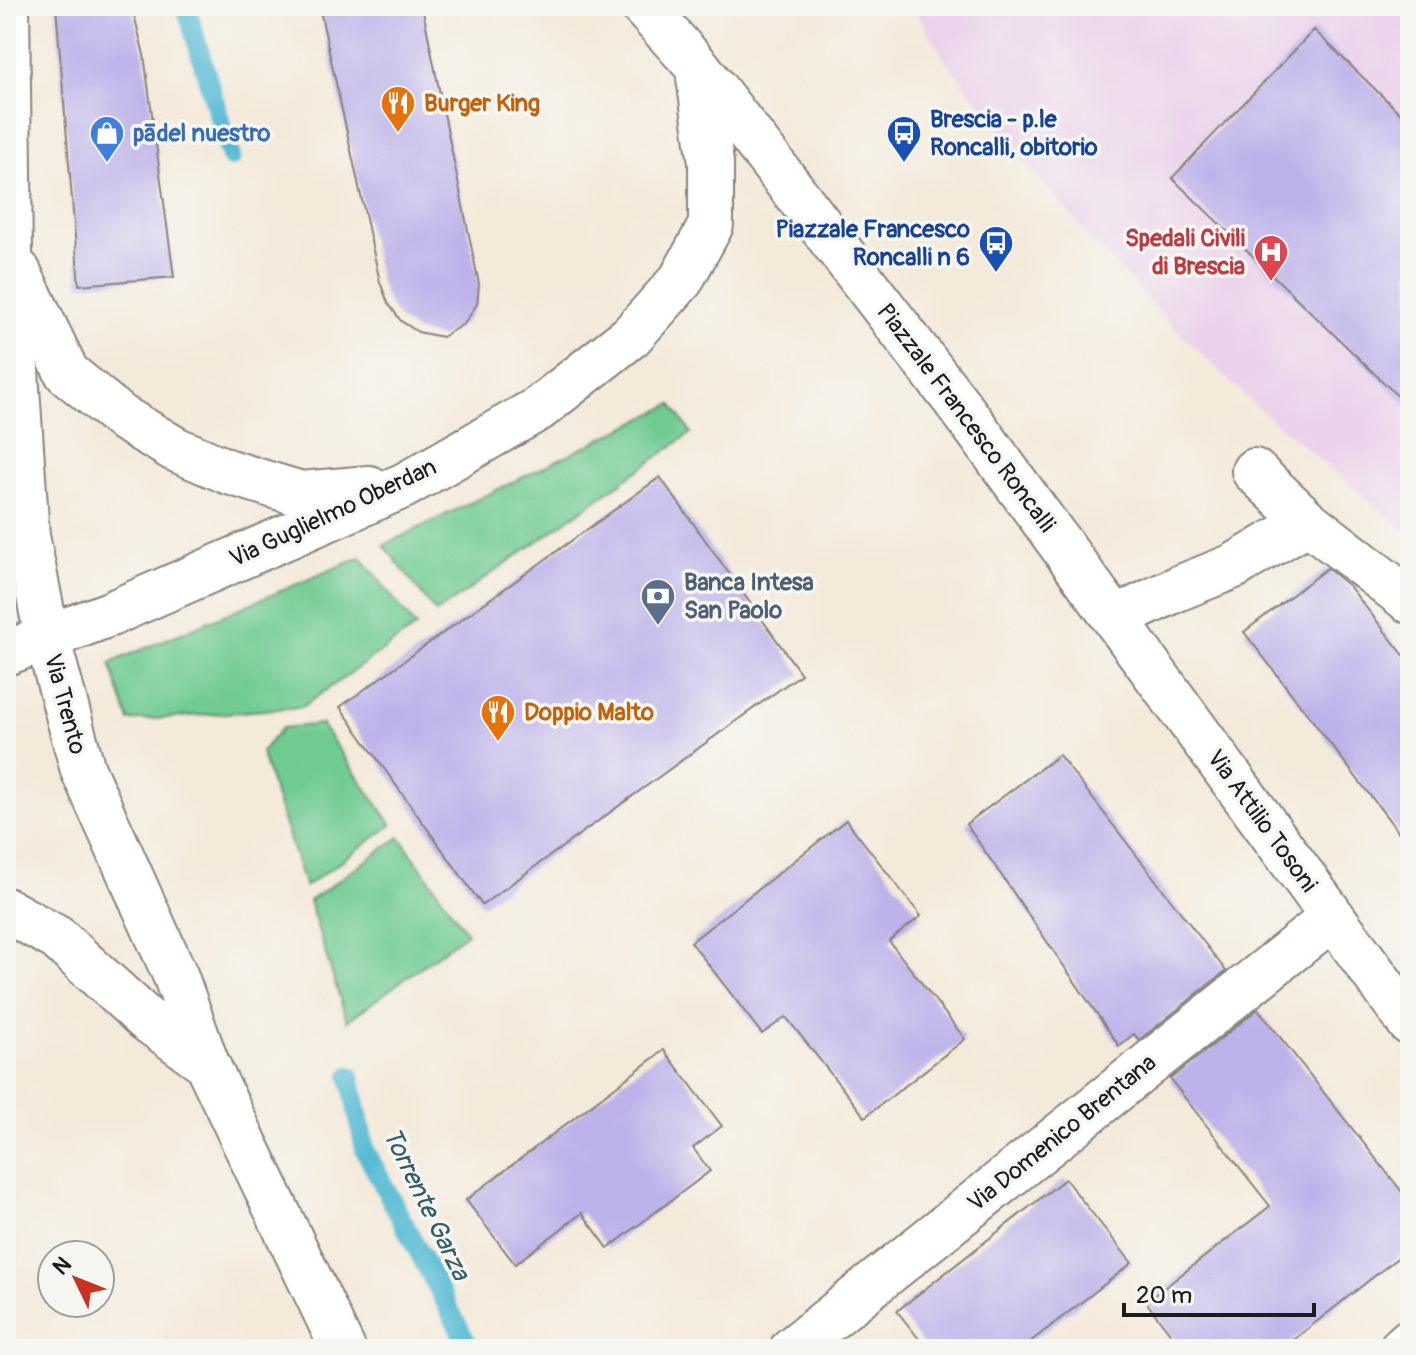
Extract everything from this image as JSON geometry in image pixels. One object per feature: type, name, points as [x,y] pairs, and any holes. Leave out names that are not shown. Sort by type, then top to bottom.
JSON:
[{"type":"main road","name":"Via Trento","points":[[7,6],[7,257],[27,536],[47,637],[83,770],[176,977],[206,1062],[343,1349]]},
{"type":"main road","name":"Piazzale Francesco Roncalli","points":[[643,6],[698,67],[961,408],[1116,618]]},
{"type":"main road","name":"Via Guglielmo Oberdan","points":[[6,653],[110,614],[405,485],[538,409],[631,336],[681,280],[711,225],[711,163],[698,67]]},
{"type":"main road","points":[[7,257],[67,373],[121,417],[175,449],[229,472],[301,494],[405,485]]},
{"type":"main road","points":[[1254,471],[1308,522],[1410,601]]},
{"type":"main road","points":[[1116,618],[1234,566],[1308,522]]},
{"type":"main road","name":"Via Attilio Tosoni","points":[[1116,618],[1410,1023]]},
{"type":"main road","points":[[6,910],[57,938],[146,1019],[206,1062]]},
{"type":"main road","name":"Via Domenico Brentana","points":[[792,1349],[1332,918]]},
{"type":"main road","points":[[1401,1349],[1410,1341]]},
{"type":"shaded area","name":"Spedali Civili di Brescia","points":[[912,6],[1410,6],[1410,535],[1254,405],[1175,328],[1091,239],[947,62]]},
{"type":"green space","points":[[672,404],[691,433],[436,613],[384,545]]},
{"type":"green space","points":[[361,557],[416,627],[302,707],[129,721],[110,663]]},
{"type":"green space","points":[[321,724],[392,825],[305,887],[261,752],[282,728]]},
{"type":"green space","points":[[400,837],[467,933],[347,1021],[309,901]]},
{"type":"building","points":[[56,6],[132,6],[144,55],[174,277],[79,285]]},
{"type":"building","name":"Burger King","points":[[319,6],[422,6],[479,284],[477,304],[464,324],[442,337],[418,332],[401,321],[388,303],[380,282]]},
{"type":"building","points":[[1314,30],[1410,123],[1410,408],[1172,178]]},
{"type":"building","points":[[660,477],[801,674],[482,905],[340,707]]},
{"type":"building","points":[[1327,568],[1349,586],[1410,663],[1410,847],[1244,632]]},
{"type":"building","points":[[1059,755],[1226,971],[1139,1040],[1134,1034],[1119,1046],[966,824]]},
{"type":"building","points":[[846,820],[921,916],[889,941],[965,1039],[865,1117],[786,1017],[762,1034],[691,942]]},
{"type":"building","points":[[1258,1009],[1410,1202],[1410,1248],[1282,1349],[1182,1349],[1146,1302],[1270,1206],[1170,1079]]},
{"type":"building","points":[[664,1050],[722,1126],[693,1148],[710,1171],[608,1248],[582,1213],[515,1264],[466,1200]]},
{"type":"building","points":[[1065,1179],[1132,1263],[1021,1349],[927,1349],[897,1311]]},
{"type":"waterway","name":"Torrente Garza","points":[[186,6],[231,157]]},
{"type":"waterway","name":"Torrente Garza","points":[[350,1076],[365,1150],[470,1349]]},
{"type":"place","name":"Burger King","points":[[398,134]]},
{"type":"place","name":"pādel nuestro","points":[[107,164]]},
{"type":"place","name":"Brescia - p.le Roncalli, obitorio","points":[[904,164]]},
{"type":"place","name":"Piazzale Francesco Roncalli n 6","points":[[996,274]]},
{"type":"place","name":"Spedali Civili di Brescia","points":[[1271,283]]},
{"type":"place","name":"Banca Intesa San Paolo","points":[[658,627]]},
{"type":"place","name":"Doppio Malto","points":[[498,743]]}]
